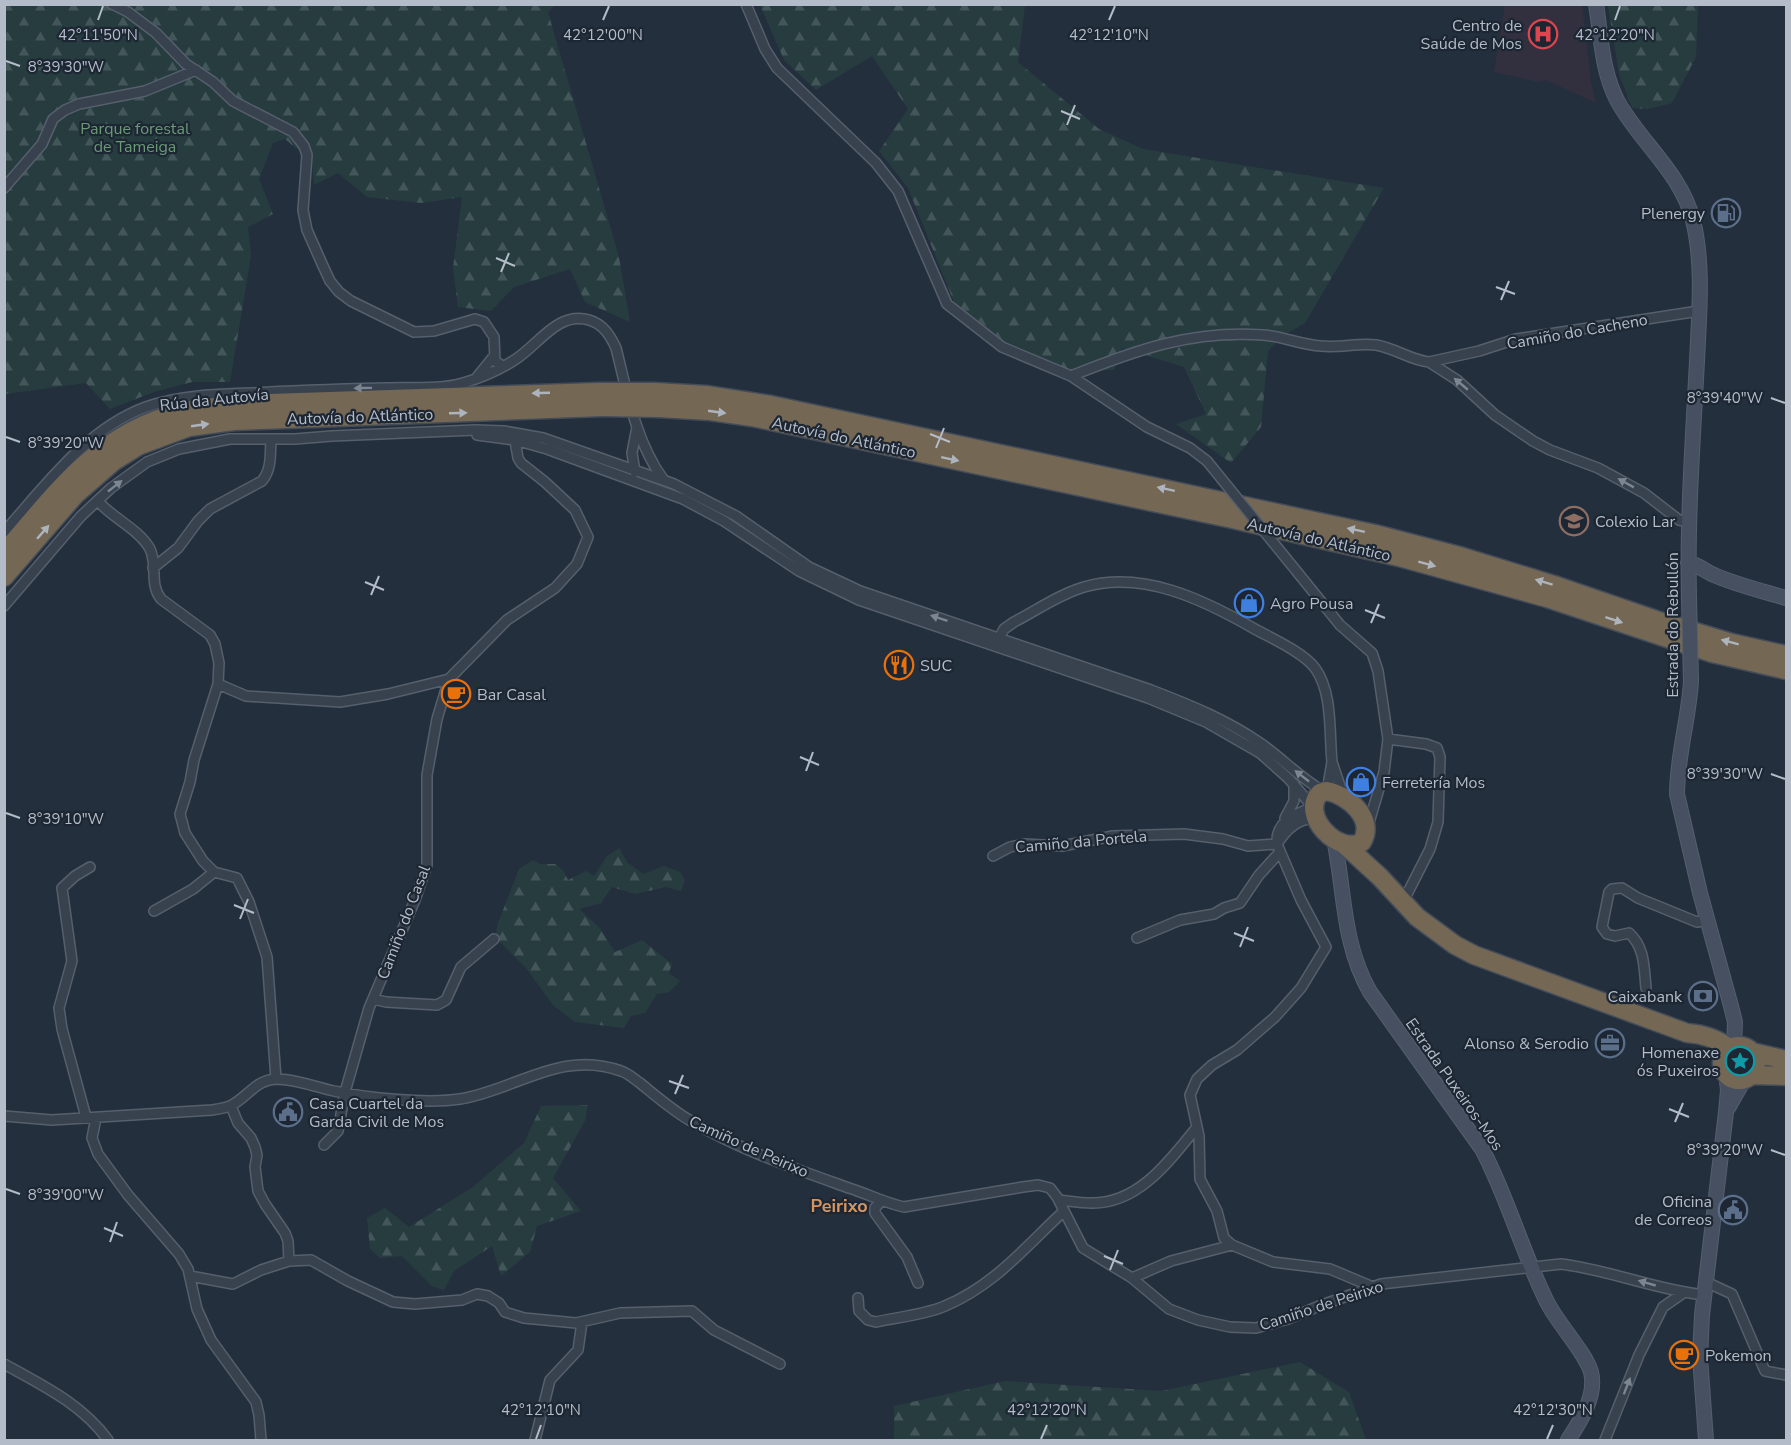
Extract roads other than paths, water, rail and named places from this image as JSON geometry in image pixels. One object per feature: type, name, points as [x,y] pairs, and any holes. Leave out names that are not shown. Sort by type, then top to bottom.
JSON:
[{"type":"highway","points":[[374,399],[411,387]]},
{"type":"highway","points":[[229,394],[312,401]]},
{"type":"highway","name":"Autovía do Atlántico","points":[[4,553],[67,480],[90,458],[116,440],[147,424],[177,413],[208,407],[312,401],[374,399],[657,400],[706,395],[771,405],[1376,534],[1463,557],[1732,643],[1786,656]]},
{"type":"highway","name":"Autovía do Atlántico","points":[[4,577],[75,495],[114,461],[138,446],[189,427],[234,421],[601,399]]},
{"type":"highway","name":"Autovía do Atlántico","points":[[657,400],[752,417],[1195,511],[1399,557],[1547,598],[1712,653],[1786,670]]},
{"type":"highway","points":[[1355,843],[1362,815],[1350,802],[1325,791],[1316,797],[1314,813],[1355,843],[1380,877],[1417,917],[1436,933],[1474,955],[1687,1033],[1720,1042],[1733,1057],[1756,1061],[1748,1077]]},
{"type":"highway","points":[[1355,843],[1380,877]]},
{"type":"highway","points":[[1733,1057],[1786,1060]]},
{"type":"highway","points":[[1733,1057],[1733,1079],[1786,1076]]},
{"type":"street","points":[[112,4],[128,12],[156,33],[186,64],[213,81],[233,101],[293,132],[304,146],[306,162],[303,210],[307,230],[330,281],[339,292],[351,301],[414,332],[434,331],[475,319],[484,322],[494,337],[495,361],[502,366]]},
{"type":"street","points":[[746,4],[765,50],[777,68],[876,164],[898,191],[947,304],[1002,347],[1071,376],[1147,427],[1190,448],[1207,461],[1340,625],[1372,653],[1378,671],[1388,739],[1384,772],[1376,798],[1355,843],[1344,860],[1342,871]]},
{"type":"street","name":"Estrada do Rebullón","points":[[1596,4],[1610,83],[1617,99],[1640,134],[1682,189],[1689,206],[1698,249],[1699,311],[1688,563],[1690,681],[1677,794],[1683,826],[1735,1022],[1733,1057],[1705,1289],[1700,1357],[1706,1440]]},
{"type":"street","points":[[4,189],[42,144],[52,119],[65,110],[79,104],[145,92],[196,70]]},
{"type":"street","name":"Camiño do Cacheno","points":[[1071,376],[1125,354],[1186,338],[1222,334],[1265,335],[1324,347],[1374,345],[1429,362],[1479,351],[1516,339],[1699,311]]},
{"type":"street","name":"Rúa da Autovía","points":[[4,532],[75,453],[110,426],[146,407],[180,399],[229,394],[461,384],[502,366],[527,351],[561,322],[571,319],[583,318],[594,321],[603,327],[616,348],[637,427]]},
{"type":"street","points":[[475,379],[494,356]]},
{"type":"street","points":[[1429,362],[1457,380],[1495,415],[1533,441],[1598,468],[1644,493],[1679,520],[1689,522]]},
{"type":"street","points":[[637,427],[634,441],[636,471],[644,479],[690,497],[734,523],[767,546],[778,558]]},
{"type":"street","points":[[637,427],[648,455],[663,479]]},
{"type":"street","points":[[4,606],[81,516],[111,488],[147,462],[179,449],[230,439],[295,439],[332,435],[475,430],[543,438],[663,479],[736,516],[795,558],[834,580],[1206,722],[1260,753],[1294,784],[1314,813]]},
{"type":"street","points":[[514,436],[683,499],[724,521],[815,580],[859,600],[997,643],[1151,690],[1210,714],[1262,744],[1325,791],[1332,762],[1327,700],[1315,668],[1298,654],[1212,605],[1151,585],[1109,583],[1084,587],[1014,622],[1004,629],[997,643]]},
{"type":"street","name":"Camiño do Casal","points":[[324,1145],[339,1131],[345,1092],[373,999],[415,900],[427,865],[427,775],[437,719],[449,679],[507,620],[555,588],[577,564],[588,537],[575,510],[546,482],[521,463],[514,436]]},
{"type":"street","points":[[153,568],[178,548],[210,509],[262,481],[270,466],[271,439]]},
{"type":"street","points":[[611,461],[623,458],[634,441]]},
{"type":"street","points":[[547,449],[560,450],[624,472],[636,471],[645,466],[648,455]]},
{"type":"street","points":[[4,1116],[52,1120],[204,1111],[231,1106],[253,1088],[276,1079],[267,957],[249,902],[237,878],[214,872],[203,861],[185,833],[180,814],[218,684],[219,663],[215,644],[210,635],[161,600],[155,592],[150,550],[138,535],[108,513],[98,501]]},
{"type":"street","points":[[1688,563],[1700,565],[1711,574],[1741,586],[1786,598]]},
{"type":"street","points":[[218,684],[246,696],[340,702],[449,679]]},
{"type":"street","points":[[1388,739],[1426,744],[1437,748],[1440,756],[1438,822],[1430,849],[1403,902]]},
{"type":"street","points":[[1332,762],[1350,802],[1363,808],[1376,798]]},
{"type":"street","points":[[1294,784],[1294,801],[1277,833],[1279,848],[1301,900],[1326,946],[1301,988],[1275,1017],[1237,1050],[1212,1065],[1197,1079],[1190,1095],[1197,1127],[1200,1179],[1217,1211],[1224,1238],[1232,1245],[1273,1262],[1330,1269],[1373,1287]]},
{"type":"street","points":[[1282,824],[1290,817],[1314,813]]},
{"type":"street","points":[[1137,938],[1180,920],[1214,914],[1240,903],[1294,825],[1314,813]]},
{"type":"street","name":"Camiño da Portela","points":[[993,856],[1010,847],[1024,844],[1062,846],[1123,836],[1184,834],[1223,839],[1248,846],[1279,848]]},
{"type":"street","name":"Estrada Puxeiros-Mos","points":[[1355,843],[1342,871],[1347,929],[1359,972],[1370,992],[1482,1149],[1497,1177],[1546,1301],[1586,1362],[1591,1374],[1588,1403],[1568,1440]]},
{"type":"street","points":[[90,867],[75,876],[62,888],[72,961],[59,1008],[62,1029],[91,1118],[92,1138],[98,1154],[128,1195],[179,1254],[190,1276],[197,1309],[211,1340],[256,1402],[261,1440]]},
{"type":"street","points":[[154,910],[193,889],[214,872]]},
{"type":"street","points":[[1646,988],[1644,958],[1638,940],[1629,933],[1615,936],[1607,934],[1602,927],[1609,892],[1612,889],[1622,888],[1638,898],[1697,922],[1708,920]]},
{"type":"street","name":"Camiño do Casal","points":[[373,999],[437,1005],[446,1000],[461,967],[494,939]]},
{"type":"street","name":"Camiño de Peirixo","points":[[276,1079],[345,1092],[420,1100],[460,1099],[478,1095],[546,1070],[580,1064],[606,1066],[625,1072],[688,1120],[710,1132],[769,1158],[865,1193],[881,1202],[904,1207],[1038,1185],[1050,1188],[1059,1200],[1083,1248],[1132,1278],[1169,1310],[1198,1320],[1230,1327],[1256,1328],[1288,1319],[1381,1284],[1561,1264],[1584,1267],[1683,1293],[1705,1289]]},
{"type":"street","points":[[1726,1113],[1748,1077]]},
{"type":"street","points":[[231,1106],[238,1123],[251,1138],[255,1148],[258,1191],[285,1233],[288,1241],[289,1261]]},
{"type":"street","points":[[1059,1200],[1092,1204],[1111,1200],[1140,1188],[1154,1177],[1197,1127]]},
{"type":"street","points":[[881,1202],[875,1208],[875,1213],[906,1257],[918,1283]]},
{"type":"street","points":[[858,1298],[859,1311],[868,1320],[876,1322],[943,1307],[977,1290],[999,1275],[1064,1211]]},
{"type":"street","points":[[1132,1278],[1171,1261],[1232,1245]]},
{"type":"street","points":[[190,1276],[233,1284],[261,1270],[289,1261],[312,1260],[348,1281],[393,1302],[415,1304],[462,1300],[477,1294],[488,1296],[499,1303],[505,1311],[524,1318],[576,1323],[620,1313],[692,1311],[714,1330],[780,1364]]},
{"type":"street","points":[[1705,1289],[1732,1294],[1765,1371],[1786,1375]]},
{"type":"street","points":[[1605,1440],[1639,1355],[1664,1307],[1683,1293]]},
{"type":"street","points":[[536,1440],[550,1380],[578,1350],[582,1322]]},
{"type":"street","points":[[4,1364],[61,1396],[86,1416],[108,1440]]},
{"type":"place","name":"Centro de Saúde de Mos","points":[[1543,34]]},
{"type":"place","name":"Plenergy","points":[[1726,213]]},
{"type":"place","name":"Colexio Lar","points":[[1574,521]]},
{"type":"place","name":"Agro Pousa","points":[[1249,603]]},
{"type":"place","name":"SUC","points":[[899,665]]},
{"type":"place","name":"Bar Casal","points":[[456,694]]},
{"type":"place","name":"Ferretería Mos","points":[[1361,782]]},
{"type":"place","name":"Caixabank","points":[[1703,996]]},
{"type":"place","name":"Alonso & Serodio","points":[[1610,1043]]},
{"type":"place","name":"Homenaxe ós Puxeiros","points":[[1740,1061]]},
{"type":"place","name":"Casa Cuartel da Garda Civil de Mos","points":[[288,1112]]},
{"type":"place","name":"Oficina de Correos","points":[[1733,1210]]},
{"type":"place","name":"Pokemon","points":[[1684,1355]]},
{"type":"district","name":"Peirixo","points":[[839,1206]]},
{"type":"park label","name":"Parque forestal de Tameiga","points":[[135,137]]}]
